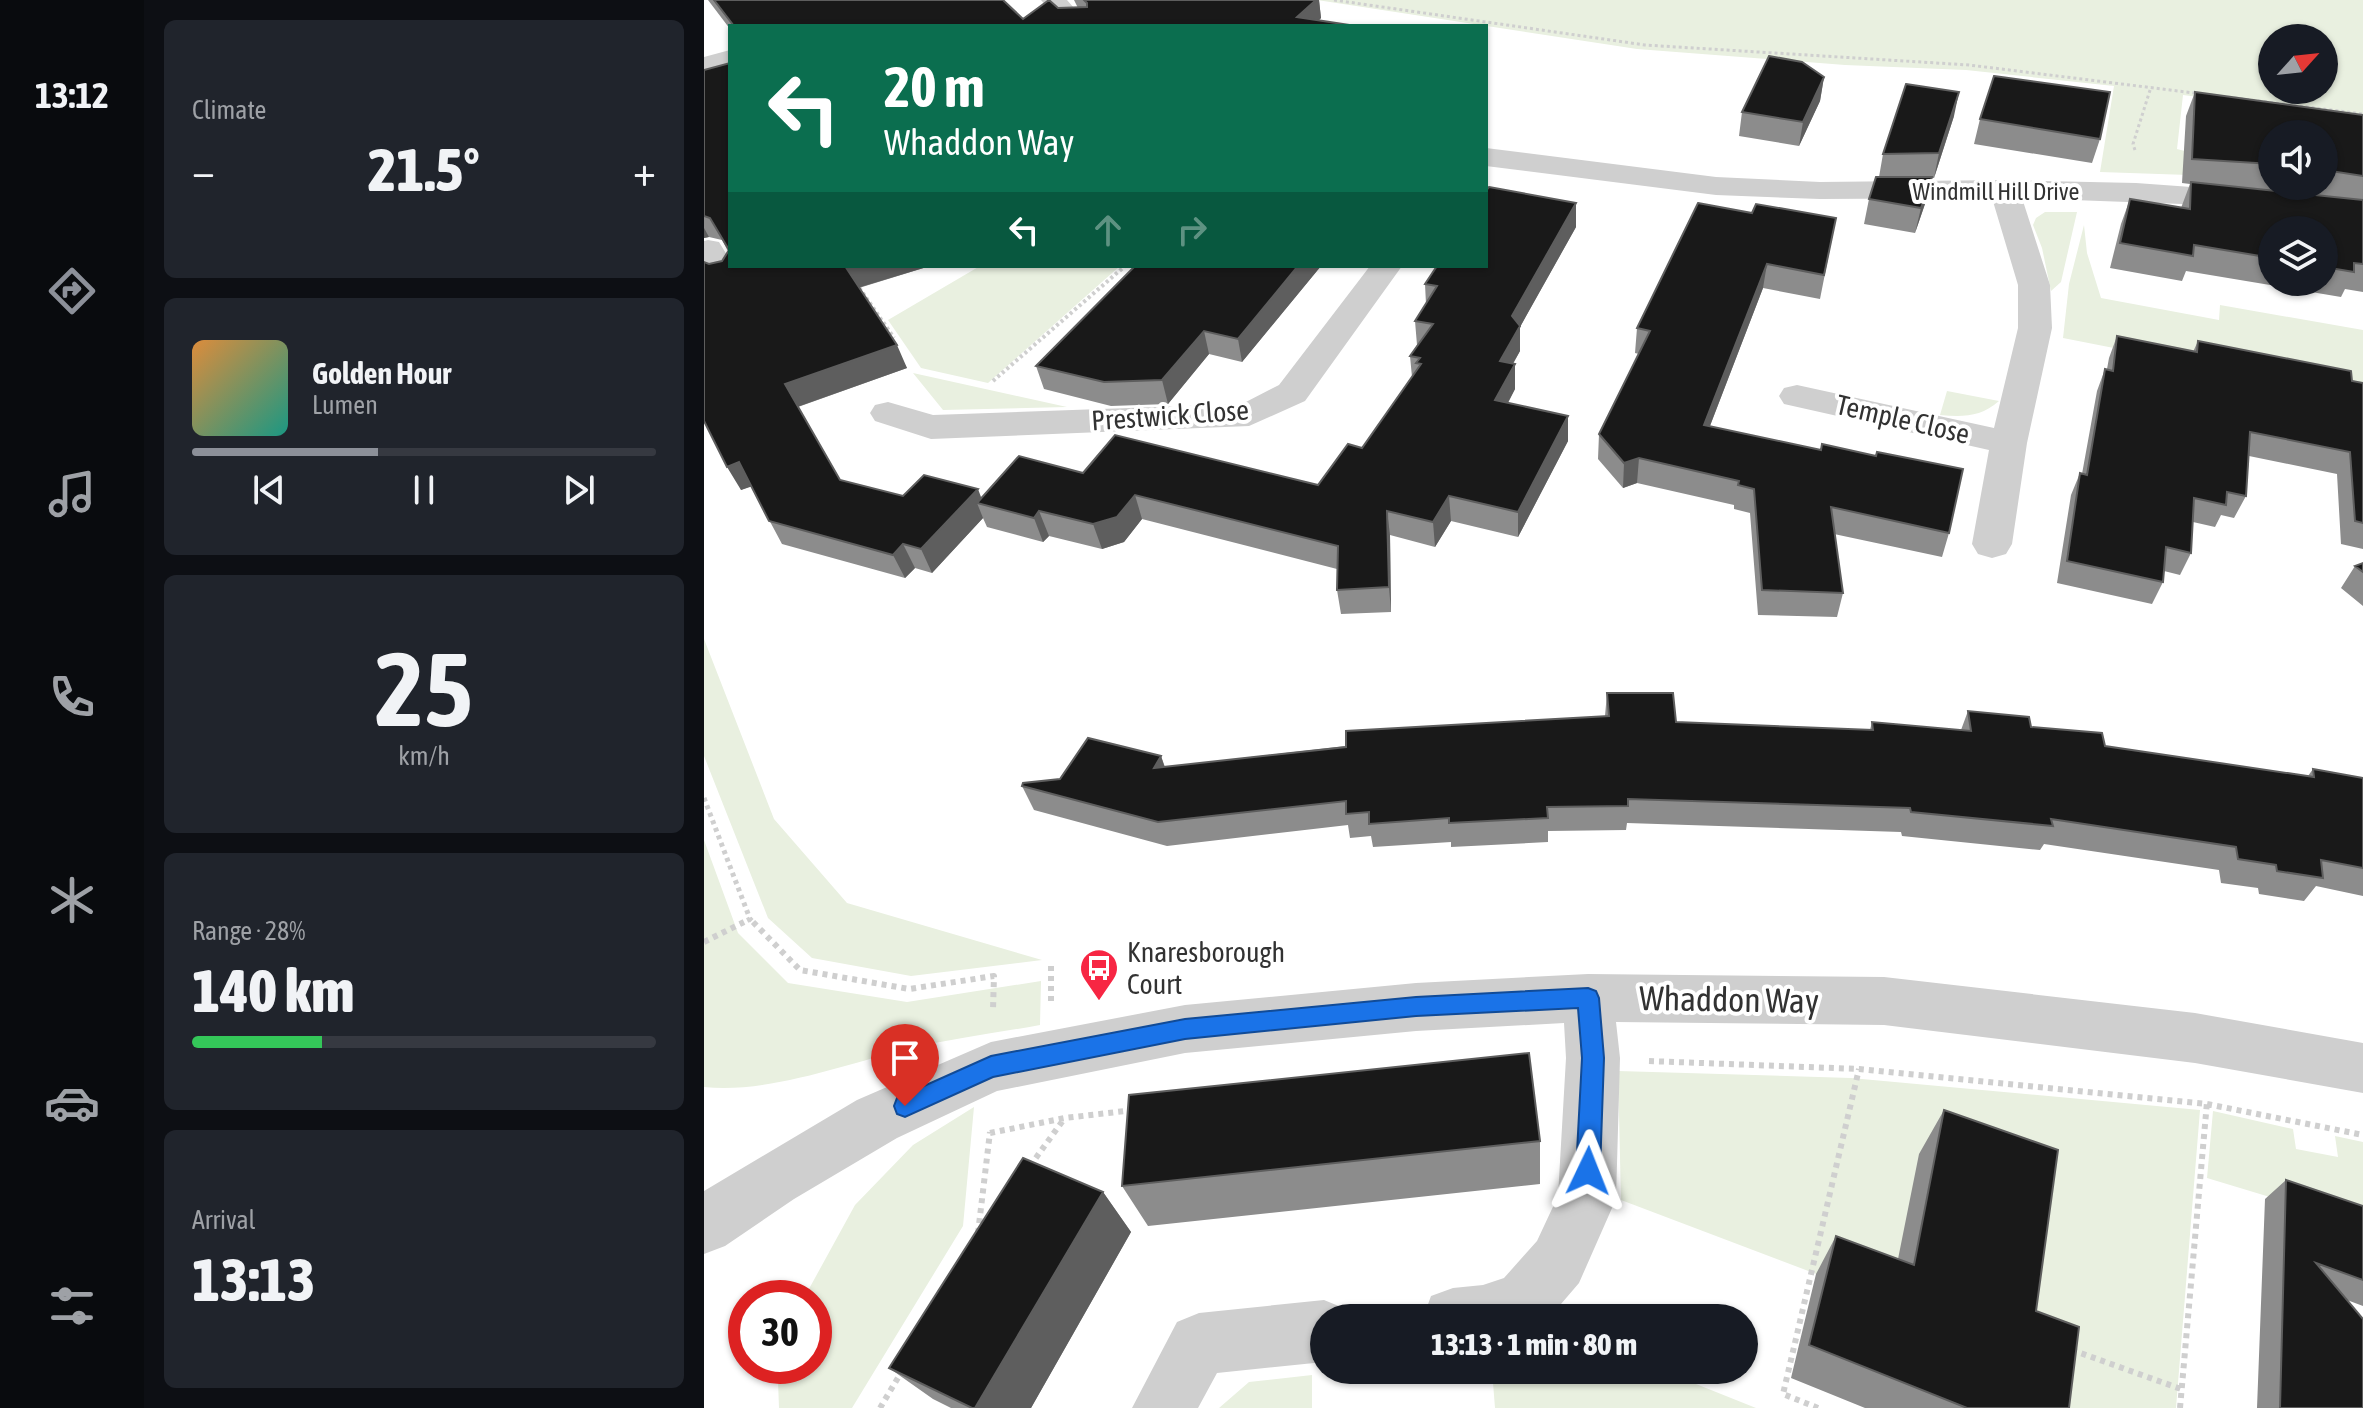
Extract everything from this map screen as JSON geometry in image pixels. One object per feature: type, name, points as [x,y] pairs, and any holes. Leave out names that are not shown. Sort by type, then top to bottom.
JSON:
[{"type":"street","points":[[1053,0],[1075,24]]},
{"type":"street","points":[[704,65],[728,59]]},
{"type":"street","name":"Windmill Hill Drive","points":[[1488,157],[1588,173],[1706,186],[1795,190],[2004,189],[2153,193],[2363,214]]},
{"type":"street","name":"Temple Close","points":[[1992,544],[2009,443],[2035,328],[2034,285],[2004,189]]},
{"type":"street","name":"Prestwick Close","points":[[888,413],[931,427],[1249,415],[1292,393],[1385,268]]},
{"type":"street","name":"Temple Close","points":[[1797,396],[2009,443]]},
{"type":"street","points":[[1517,1304],[1523,1302],[1558,1262],[1587,1199],[1593,1058],[1588,998]]},
{"type":"street","name":"Whaddon Way","points":[[704,1225],[774,1179],[877,1119],[991,1067],[1185,1029],[1416,1007],[1588,998],[1884,1001],[2195,1038],[2363,1068]]},
{"type":"street","points":[[1164,1408],[1199,1344],[1310,1332]]},
{"type":"path","points":[[1334,0],[1645,45],[1969,65],[2363,114]]},
{"type":"path","points":[[2136,154],[2133,144],[2151,87]]},
{"type":"path","points":[[988,386],[1123,268]]},
{"type":"path","points":[[852,278],[894,338]]},
{"type":"path","points":[[704,942],[750,919]]},
{"type":"path","points":[[2180,1408],[2207,1104],[2195,1038]]},
{"type":"path","points":[[1593,1058],[1859,1069],[2207,1104],[2363,1135]]},
{"type":"path","points":[[1818,1408],[1783,1394],[1859,1069]]},
{"type":"path","points":[[990,1133],[1065,1118],[1142,1109]]},
{"type":"path","points":[[1021,1179],[1065,1118]]},
{"type":"path","points":[[977,1240],[985,1228]]},
{"type":"path","points":[[1814,1255],[1829,1260]]},
{"type":"path","points":[[2066,1348],[2181,1389]]},
{"type":"green space","points":[[1317,0],[2363,0],[2363,118],[2183,95],[2177,149],[2200,155],[2218,176],[2100,172],[2114,86],[1966,70],[1845,65],[1637,49]]},
{"type":"green space","points":[[2045,212],[2077,212],[2061,282],[2051,291],[2042,248],[2033,225],[2036,218]]},
{"type":"green space","points":[[2084,225],[2087,253],[2101,298],[2219,320],[2220,305],[2363,330],[2363,397],[2063,338],[2069,284]]},
{"type":"green space","points":[[977,268],[1118,268],[988,383],[921,368],[888,320]]},
{"type":"green space","points":[[913,373],[1067,407],[943,410]]},
{"type":"green space","points":[[1947,391],[1999,401],[1971,415],[1940,415]]},
{"type":"green space","points":[[704,639],[774,819],[847,903],[1042,960],[911,976],[812,958],[768,918],[704,756]]},
{"type":"green space","points":[[704,840],[738,933],[788,983],[907,1002],[1041,981],[1040,1025],[907,1049],[780,1082],[728,1088],[704,1087]]},
{"type":"green space","points":[[1618,1071],[1851,1078],[2200,1110],[2176,1408],[2036,1408],[1914,1311],[1621,1200]]},
{"type":"green space","points":[[974,1107],[963,1226],[852,1408],[779,1408],[778,1384],[832,1384],[832,1280],[814,1280],[855,1205],[913,1145]]},
{"type":"green space","points":[[2213,1111],[2293,1129],[2296,1149],[2338,1157],[2335,1136],[2363,1142],[2363,1225],[2207,1178]]},
{"type":"green space","points":[[1310,1375],[1312,1408],[1219,1408],[1249,1382]]},
{"type":"green space","points":[[1493,1384],[1696,1384],[1756,1408],[1495,1408]]},
{"type":"building","points":[[714,0],[1003,0],[1023,19],[1049,0],[1058,8],[1087,7],[1084,0],[1316,0],[1297,17],[1343,24],[732,24]]},
{"type":"building","points":[[1769,56],[1802,62],[1824,77],[1803,122],[1742,112]]},
{"type":"building","points":[[728,64],[728,248],[710,218],[704,216],[704,70]]},
{"type":"building","points":[[1994,76],[2110,92],[2100,139],[1980,119]]},
{"type":"building","points":[[1906,84],[1959,92],[1939,153],[1883,154]]},
{"type":"building","points":[[2195,92],[2258,101],[2258,104],[2283,104],[2363,115],[2363,176],[2338,172],[2338,120],[2258,120],[2258,163],[2192,159]]},
{"type":"building","points":[[1876,177],[1932,177],[1921,208],[1869,199]]},
{"type":"building","points":[[2191,182],[2258,189],[2258,200],[2338,200],[2338,197],[2363,200],[2363,264],[2354,263],[2354,272],[2338,269],[2338,216],[2258,216],[2258,256],[2194,245],[2193,256],[2120,243],[2130,199],[2190,209]]},
{"type":"building","points":[[1488,188],[1576,203],[1512,316],[1520,326],[1500,361],[1515,364],[1495,400],[1568,416],[1518,512],[1449,496],[1433,522],[1387,511],[1389,587],[1337,590],[1338,546],[1135,495],[1117,517],[1093,524],[1039,511],[1034,518],[977,503],[1019,456],[1083,473],[1115,435],[1318,485],[1348,444],[1362,448],[1421,364],[1416,363],[1420,358],[1410,356],[1433,324],[1415,321],[1437,286],[1425,284],[1436,268],[1488,268]]},
{"type":"building","points":[[1698,203],[1752,213],[1756,204],[1836,218],[1824,275],[1767,264],[1704,425],[1821,450],[1822,444],[1963,469],[1949,533],[1831,507],[1843,593],[1762,590],[1754,489],[1738,485],[1739,481],[1639,458],[1624,463],[1599,434],[1650,331],[1637,328]]},
{"type":"building","points":[[728,252],[728,268],[846,268],[897,345],[785,384],[840,480],[903,496],[924,475],[978,489],[921,549],[903,544],[893,555],[769,521],[739,462],[727,467],[704,421],[704,262],[722,261]]},
{"type":"building","points":[[1133,268],[1296,268],[1238,339],[1204,331],[1162,380],[1104,382],[1036,366]]},
{"type":"building","points":[[2117,336],[2197,352],[2198,341],[2351,371],[2352,381],[2363,383],[2363,523],[2355,521],[2350,452],[2250,432],[2246,496],[2227,492],[2226,505],[2194,498],[2191,553],[2166,547],[2163,582],[2067,561],[2080,473],[2087,475],[2105,369],[2113,371]]},
{"type":"building","points":[[1607,693],[1673,693],[1676,722],[1873,730],[1872,722],[1971,731],[1968,711],[2029,717],[2031,727],[2102,733],[2105,746],[2314,777],[2313,769],[2363,778],[2363,868],[2321,860],[2323,878],[2277,871],[2276,865],[2238,859],[2236,847],[2051,819],[2053,826],[1911,812],[1910,808],[1628,799],[1628,806],[1547,807],[1548,818],[1449,823],[1449,818],[1369,824],[1369,812],[1346,814],[1346,801],[1158,822],[1022,786],[1023,783],[1060,779],[1088,738],[1161,756],[1154,768],[1346,747],[1346,731],[1609,716]]},
{"type":"building","points":[[1529,1053],[1540,1141],[1122,1186],[1129,1095]]},
{"type":"building","points":[[1944,1110],[2058,1150],[2036,1311],[2079,1327],[2069,1408],[1967,1408],[1809,1345],[1836,1236],[1914,1265]]},
{"type":"building","points":[[1023,1158],[1103,1192],[975,1408],[972,1408],[889,1368]]},
{"type":"building","points":[[2286,1180],[2363,1206],[2363,1280],[2316,1263],[2363,1319],[2363,1408],[2280,1408]]},
{"type":"place","name":"Knaresborough Court","points":[[1099,1002]]},
{"type":"route","points":[[905,1106],[991,1067],[1185,1029],[1416,1007],[1588,998],[1593,1058],[1588,1171]]}]
